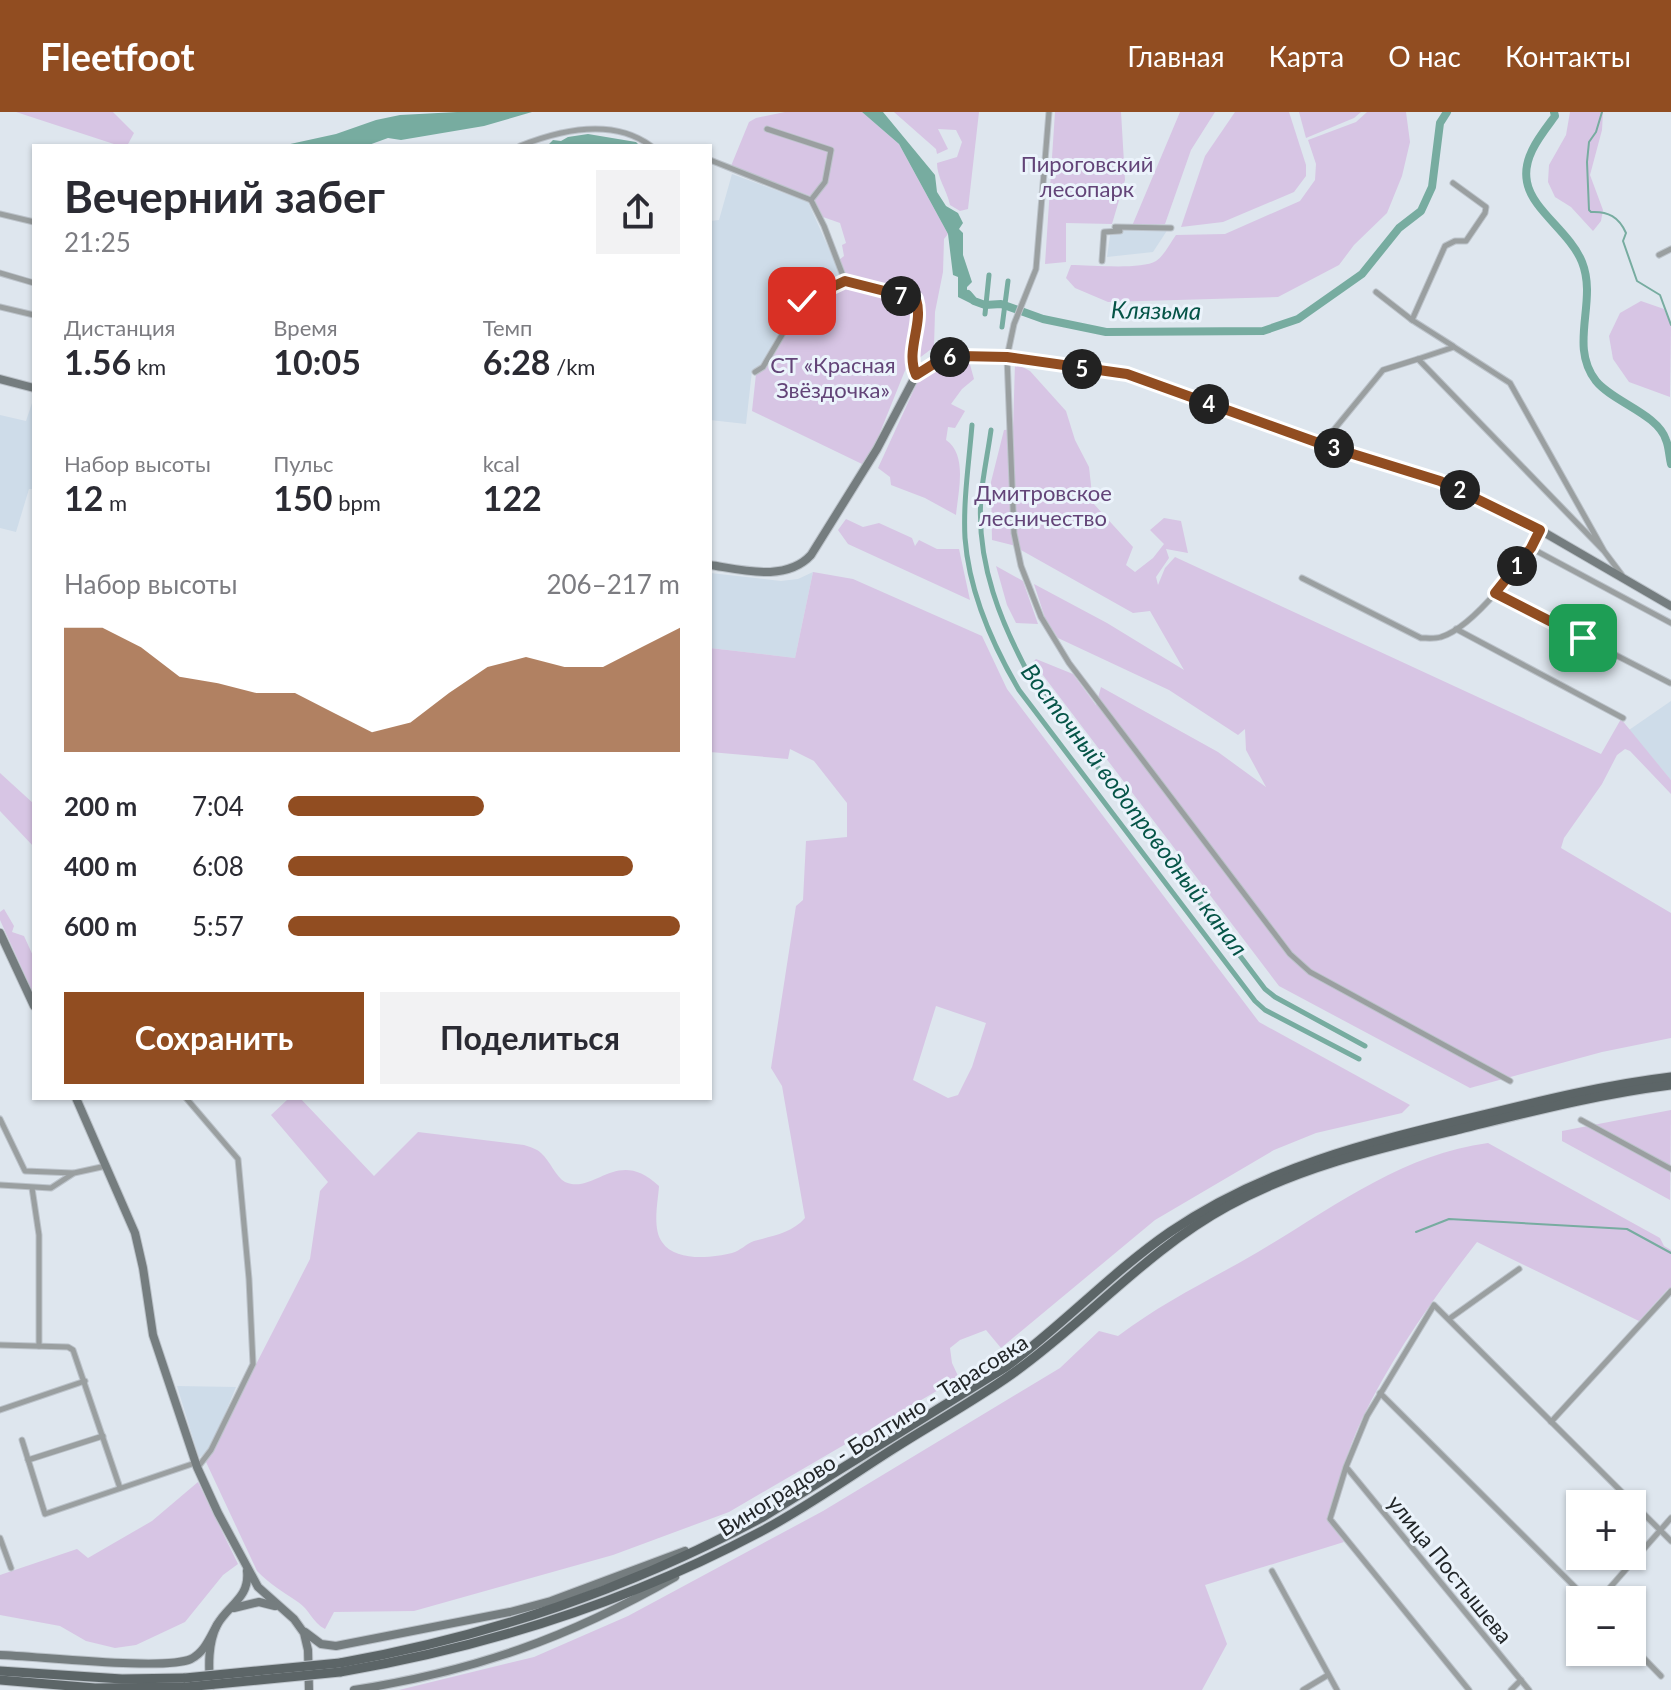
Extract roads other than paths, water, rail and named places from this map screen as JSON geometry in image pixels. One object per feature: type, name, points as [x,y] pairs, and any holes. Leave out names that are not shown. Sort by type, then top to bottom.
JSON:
[{"type":"main road","points":[[712,565],[746,571],[781,571],[801,566],[877,449],[916,375],[943,358],[1007,357],[1127,374],[1323,444],[1440,481],[1540,530],[1671,606]]},
{"type":"main road","points":[[0,379],[32,387]]},
{"type":"main road","points":[[0,933],[32,1002]]},
{"type":"main road","name":"Виноградово - Болтино - Тарасовка","points":[[340,1668],[532,1617],[623,1584],[731,1534],[1006,1367],[1042,1341],[1120,1271],[1169,1233],[1221,1200],[1270,1177],[1359,1146],[1573,1093],[1671,1077]]},
{"type":"main road","name":"Виноградово - Болтино - Тарасовка","points":[[0,1680],[95,1688],[340,1668],[460,1648],[534,1627],[612,1599],[704,1560],[764,1530],[1012,1374],[1175,1238],[1240,1200],[1336,1161],[1387,1147],[1574,1101],[1671,1085]]},
{"type":"main road","points":[[77,1100],[135,1233],[153,1335],[195,1461],[258,1587],[279,1608]]},
{"type":"main road","points":[[227,1613],[249,1603],[269,1604],[290,1615],[321,1644],[336,1646],[440,1628],[551,1601],[731,1534]]},
{"type":"main road","points":[[384,1690],[538,1645],[634,1600],[704,1560]]},
{"type":"main road","points":[[0,1655],[184,1661],[198,1655],[217,1625],[244,1594],[248,1575],[246,1565]]},
{"type":"main road","points":[[210,1690],[210,1646],[217,1625]]},
{"type":"main road","points":[[301,1628],[308,1650],[309,1690]]},
{"type":"main road","name":"Виноградово - Болтино - Тарасовка","points":[[0,1671],[185,1683]]},
{"type":"main road","points":[[354,1690],[416,1680]]},
{"type":"street","points":[[1049,112],[1036,269],[1014,324],[1007,357],[1014,533],[1021,566],[1041,617],[1098,702],[1290,954],[1310,972],[1510,1081]]},
{"type":"street","points":[[767,129],[831,150],[825,182],[811,200]]},
{"type":"street","points":[[526,144],[580,130],[629,134],[647,144]]},
{"type":"street","points":[[712,161],[811,200],[845,281]]},
{"type":"street","points":[[1412,320],[1445,246],[1455,241],[1466,241],[1485,213],[1486,207],[1453,183]]},
{"type":"street","points":[[0,214],[32,222]]},
{"type":"street","points":[[1102,261],[1104,232],[1171,228]]},
{"type":"street","points":[[1659,255],[1671,249]]},
{"type":"street","points":[[0,273],[32,282]]},
{"type":"street","points":[[755,372],[771,355],[802,301],[845,281],[916,299],[919,310],[911,359],[916,375]]},
{"type":"street","points":[[1376,292],[1412,320],[1510,383],[1604,551]]},
{"type":"street","points":[[0,307],[32,315]]},
{"type":"street","points":[[1323,444],[1383,370],[1454,347]]},
{"type":"street","points":[[1418,359],[1604,551],[1623,576]]},
{"type":"street","points":[[1302,578],[1421,638],[1440,637],[1456,629],[1495,593],[1531,548],[1540,530]]},
{"type":"street","points":[[1531,548],[1671,623]]},
{"type":"street","points":[[1495,593],[1670,683]]},
{"type":"street","points":[[1456,629],[1623,718]]},
{"type":"street","points":[[22,1440],[45,1514],[195,1461],[211,1450],[253,1364],[238,1159],[188,1100]]},
{"type":"street","points":[[0,1119],[25,1171],[74,1173],[107,1166]]},
{"type":"street","points":[[1581,1120],[1671,1169]]},
{"type":"street","points":[[0,1185],[51,1188],[74,1173]]},
{"type":"street","points":[[32,1188],[39,1235],[39,1346]]},
{"type":"street","points":[[1449,1319],[1519,1269]]},
{"type":"street","points":[[1551,1422],[1671,1291]]},
{"type":"street","points":[[1469,1690],[1330,1519],[1362,1427],[1436,1305],[1671,1541]]},
{"type":"street","points":[[0,1345],[68,1347],[73,1350],[120,1488]]},
{"type":"street","points":[[0,1410],[85,1381]]},
{"type":"street","points":[[1380,1393],[1574,1586]]},
{"type":"street","points":[[28,1460],[103,1436]]},
{"type":"street","name":"улица Постышева","points":[[1346,1467],[1529,1690]]},
{"type":"street","points":[[1611,1586],[1671,1518]]},
{"type":"street","points":[[0,1538],[11,1568]]},
{"type":"street","points":[[1272,1571],[1337,1690]]},
{"type":"street","points":[[1646,1660],[1661,1676]]},
{"type":"street","points":[[1303,1690],[1328,1675]]},
{"type":"street","points":[[1511,1690],[1521,1680]]},
{"type":"waterway","name":"Клязьма","points":[[968,294],[974,301],[985,305],[1001,304],[1043,319],[1106,332],[1263,331],[1298,319],[1362,274],[1399,228],[1421,211],[1432,187],[1440,123],[1447,112]]},
{"type":"waterway","name":"Клязьма","points":[[1554,112],[1555,116],[1530,155],[1527,182],[1536,202],[1569,241],[1582,262],[1587,292],[1583,338],[1588,367],[1596,381],[1645,415],[1661,431],[1671,464]]},
{"type":"waterway","points":[[1602,112],[1596,132],[1589,142],[1589,210],[1608,214],[1620,223],[1626,233],[1623,241],[1637,281],[1660,295],[1671,325]]},
{"type":"waterway","name":"Восточный водопроводный канал","points":[[985,314],[989,275]]},
{"type":"waterway","name":"Восточный водопроводный канал","points":[[1002,327],[1008,281]]},
{"type":"waterway","name":"Восточный водопроводный канал","points":[[972,425],[965,510],[967,558],[983,617],[1019,690],[1255,1001],[1265,1010],[1359,1059]]},
{"type":"waterway","name":"Восточный водопроводный канал","points":[[991,430],[981,497],[982,546],[1001,615],[1032,680],[1265,989],[1365,1046]]},
{"type":"waterway","points":[[1416,1232],[1449,1219],[1627,1229],[1671,1253]]},
{"type":"park label","name":"Пироговский лесопарк","points":[[1087,176]]},
{"type":"park label","name":"СТ «Красная Звёздочка»","points":[[833,378]]},
{"type":"park label","name":"Дмитровское лесничество","points":[[1043,506]]}]
